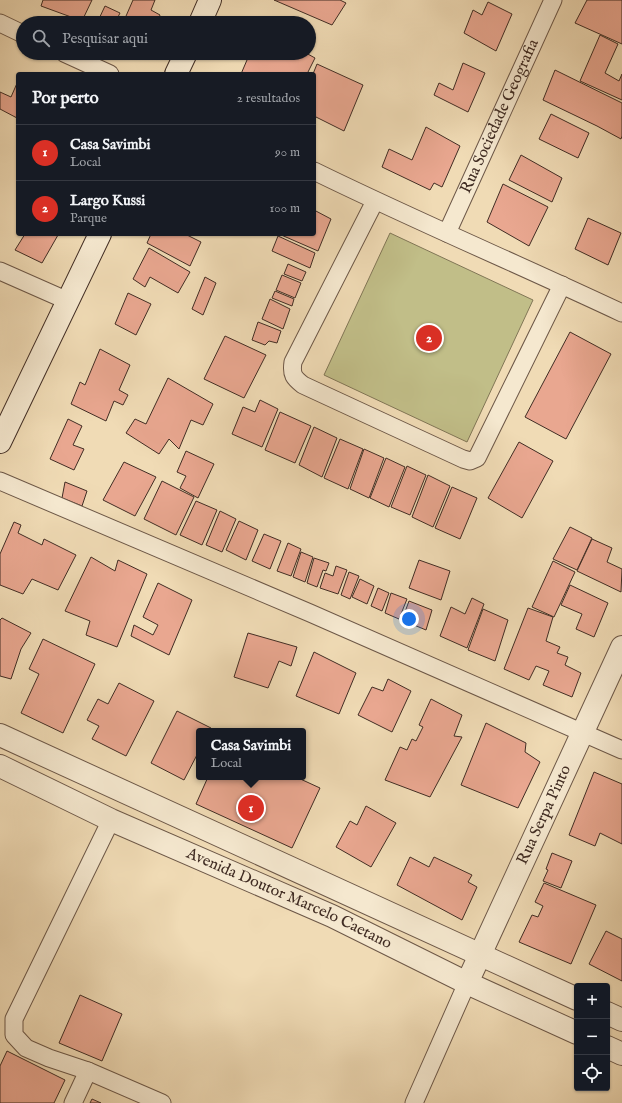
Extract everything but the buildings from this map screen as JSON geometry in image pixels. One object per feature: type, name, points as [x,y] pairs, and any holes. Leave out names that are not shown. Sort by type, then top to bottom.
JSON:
[{"type":"street","points":[[203,16],[210,0]]},
{"type":"street","name":"Rua Sociedade Geografia","points":[[447,232],[553,0]]},
{"type":"street","points":[[0,23],[16,31]]},
{"type":"street","points":[[79,60],[106,72]]},
{"type":"street","points":[[177,72],[183,60]]},
{"type":"street","points":[[316,173],[622,313]]},
{"type":"street","points":[[375,201],[293,362],[292,370],[295,379],[303,385],[463,459],[470,461],[477,458],[562,285]]},
{"type":"street","points":[[0,442],[99,236]]},
{"type":"street","points":[[0,271],[68,301]]},
{"type":"street","points":[[0,481],[310,613],[622,750]]},
{"type":"street","name":"Rua Serpa Pinto","points":[[467,983],[622,647]]},
{"type":"street","name":"Avenida Doutor Marcelo Caetano","points":[[0,735],[574,998]]},
{"type":"street","name":"Avenida Doutor Marcelo Caetano","points":[[0,766],[111,820],[332,916],[467,983],[574,1032]]},
{"type":"street","points":[[111,820],[14,1019],[14,1035],[26,1048],[49,1058],[88,1070],[162,1103]]},
{"type":"street","points":[[414,1103],[467,983]]},
{"type":"street","points":[[610,1014],[622,1020]]},
{"type":"street","points":[[610,1048],[622,1054]]},
{"type":"street","points":[[73,1103],[88,1070]]},
{"type":"shaded area","points":[[390,233],[533,300],[467,442],[324,375]]},
{"type":"place","name":"Largo Kussi","points":[[429,338]]},
{"type":"place","name":"Casa Savimbi","points":[[251,808]]}]
